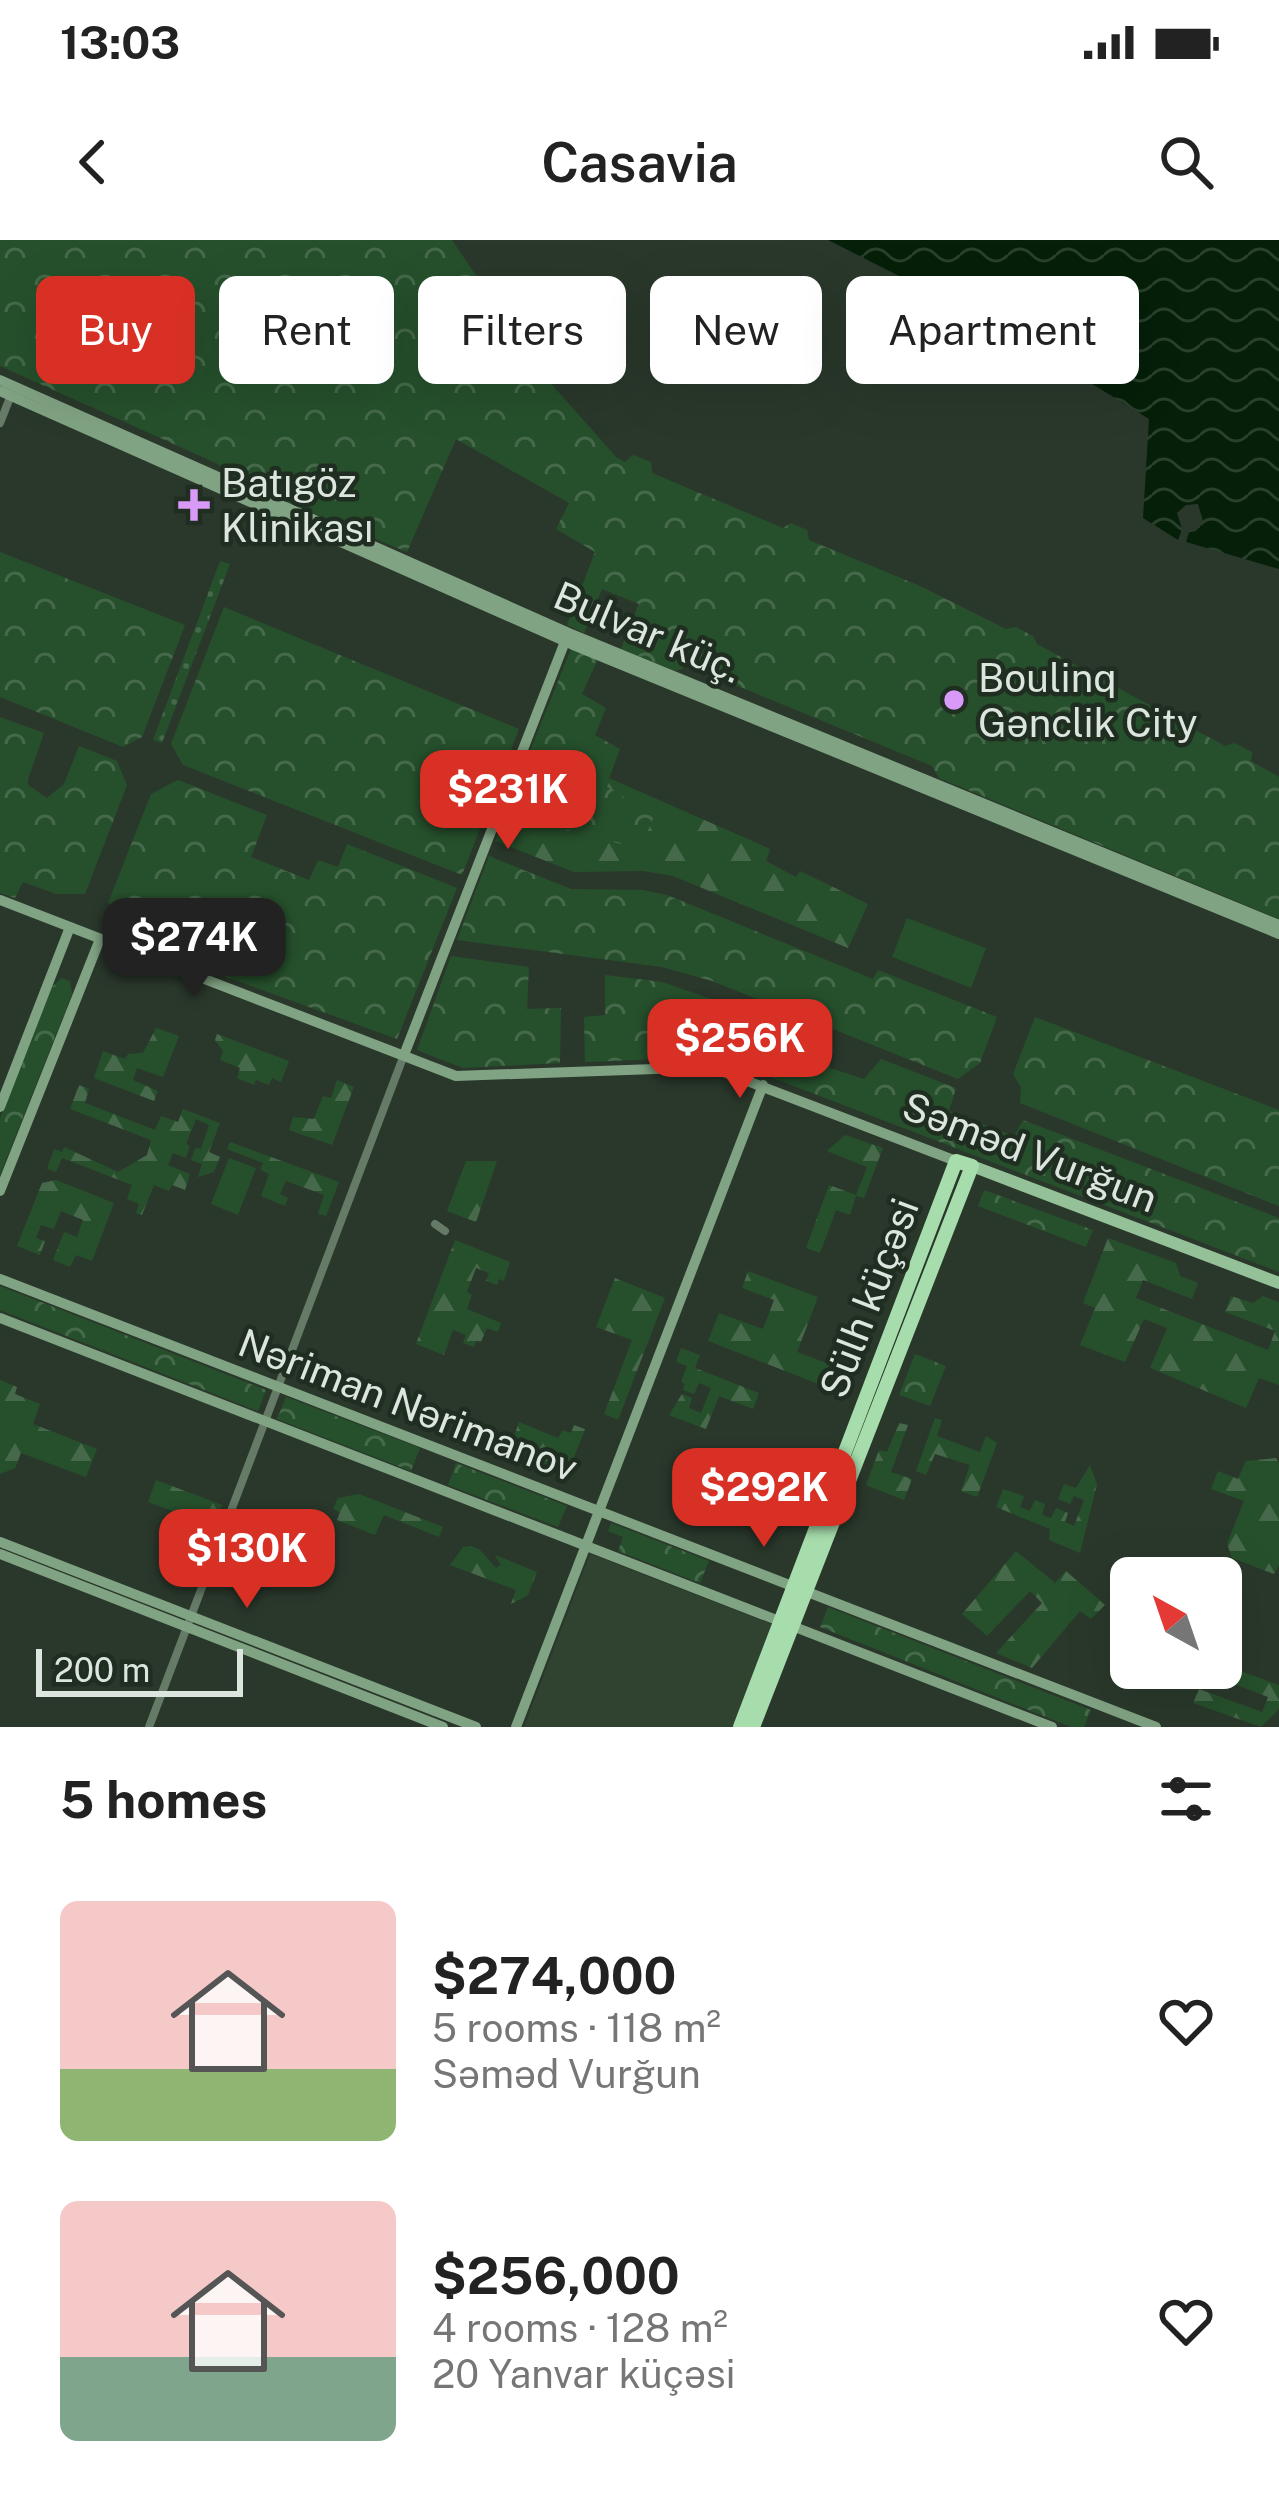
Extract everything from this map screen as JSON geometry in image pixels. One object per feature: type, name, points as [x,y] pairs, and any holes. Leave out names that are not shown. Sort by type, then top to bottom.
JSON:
[{"type":"highway","name":"Sülh küçəsi","points":[[753,1727],[787,1622],[964,1164]]},
{"type":"highway","name":"Sülh küçəsi","points":[[740,1727],[787,1622]]},
{"type":"main road","name":"Bulvar küç.","points":[[0,380],[36,401],[567,637],[1279,929]]},
{"type":"main road","name":"Bulvar küç.","points":[[6,393],[36,401]]},
{"type":"main road","points":[[404,1055],[567,637]]},
{"type":"main road","name":"Səməd Vurğun","points":[[0,900],[462,1077],[699,1066],[720,1070],[1279,1283]]},
{"type":"main road","points":[[0,1107],[70,928]]},
{"type":"main road","points":[[0,1191],[100,939]]},
{"type":"main road","points":[[56,966],[84,977]]},
{"type":"main road","points":[[516,1727],[763,1085]]},
{"type":"main road","name":"Nəriman Nərimanov","points":[[0,1279],[1156,1727]]},
{"type":"main road","name":"Nəriman Nərimanov","points":[[0,1318],[1052,1727]]},
{"type":"main road","points":[[0,1542],[443,1727]]},
{"type":"main road","points":[[0,1554],[476,1727]]},
{"type":"street","points":[[0,423],[6,393]]},
{"type":"street","points":[[149,1727],[404,1055]]},
{"type":"street","points":[[436,1223],[446,1232]]},
{"type":"shaded area","points":[[590,1554],[774,1625],[735,1727],[524,1727]]},
{"type":"green space","points":[[0,240],[452,240],[476,276],[418,276],[418,384],[551,384],[617,458],[625,462],[633,455],[651,462],[652,473],[783,528],[791,523],[807,530],[809,540],[920,586],[1006,629],[1016,627],[1033,636],[1037,644],[1225,746],[1235,743],[1252,752],[1251,761],[1279,777],[1279,919],[939,778],[932,766],[689,666],[676,671],[621,649],[639,604],[602,589],[584,633],[567,625],[595,552],[556,529],[569,503],[456,439],[407,552],[239,482],[218,464],[40,384],[195,384],[195,276],[36,276],[36,382],[0,366]]},
{"type":"green space","points":[[0,552],[185,625],[142,737],[123,747],[0,697]]},
{"type":"green space","points":[[220,561],[230,564],[162,743],[153,740]]},
{"type":"green space","points":[[224,607],[519,729],[462,875],[183,765],[171,744]]},
{"type":"green space","points":[[571,649],[598,659],[582,694],[606,708],[595,735],[620,749],[606,786],[654,816],[640,849],[515,816],[533,771],[583,788],[588,773],[534,741]]},
{"type":"green space","points":[[0,717],[44,733],[28,785],[47,798],[64,784],[79,746],[117,761],[127,785],[85,894],[56,894],[23,882],[15,898],[0,893]]},
{"type":"green space","points":[[534,741],[588,773],[583,788],[515,815],[606,786],[609,778],[770,849],[766,861],[796,877],[800,871],[868,904],[848,948],[673,876],[643,871],[574,872],[495,841]]},
{"type":"green space","points":[[178,780],[267,815],[251,857],[309,880],[318,860],[338,867],[347,844],[457,888],[397,1039],[155,951],[161,933],[132,921],[108,903],[151,794]]},
{"type":"green space","points":[[489,856],[571,889],[667,895],[873,979],[878,970],[997,1017],[980,1063],[958,1079],[712,981],[662,967],[457,940]]},
{"type":"green space","points":[[907,918],[986,948],[971,988],[892,957]]},
{"type":"green space","points":[[451,956],[529,967],[527,1009],[561,1008],[560,1063],[463,1068],[417,1050]]},
{"type":"green space","points":[[605,975],[662,982],[772,1020],[755,1071],[710,1057],[585,1062],[584,1017],[605,1015]]},
{"type":"green space","points":[[61,978],[70,981],[72,994],[0,1175],[0,1119],[52,987]]},
{"type":"green space","points":[[1035,1017],[1279,1110],[1279,1206],[1020,1103],[1021,1087],[1013,1074]]},
{"type":"green space","points":[[156,1028],[179,1036],[163,1077],[137,1068],[133,1080],[158,1091],[154,1101],[94,1078],[103,1051],[125,1059],[128,1054],[143,1053]]},
{"type":"green space","points":[[791,1028],[831,1042],[830,1068],[864,1079],[881,1059],[956,1088],[949,1111],[1014,1136],[1023,1120],[1279,1218],[1279,1272],[773,1078]]},
{"type":"green space","points":[[217,1034],[289,1061],[281,1082],[272,1078],[269,1085],[256,1080],[254,1085],[237,1078],[240,1068],[220,1060],[223,1051],[215,1040]]},
{"type":"green space","points":[[337,1080],[354,1087],[332,1145],[289,1130],[293,1117],[314,1119],[323,1096],[331,1098]]},
{"type":"green space","points":[[79,1085],[89,1089],[85,1103],[155,1130],[161,1116],[178,1122],[183,1109],[220,1123],[209,1152],[220,1157],[214,1172],[198,1177],[202,1164],[191,1160],[195,1148],[201,1149],[209,1125],[196,1119],[186,1158],[173,1153],[168,1165],[190,1174],[185,1190],[154,1185],[142,1215],[136,1213],[139,1204],[127,1199],[132,1185],[62,1158],[56,1172],[47,1169],[54,1149],[62,1152],[64,1147],[118,1172],[147,1155],[151,1140],[70,1109]]},
{"type":"green space","points":[[845,1135],[883,1148],[864,1198],[856,1196],[850,1215],[836,1210],[820,1253],[806,1248],[829,1185],[856,1195],[867,1167],[827,1151]]},
{"type":"green space","points":[[230,1142],[339,1182],[326,1216],[318,1214],[324,1195],[286,1181],[280,1194],[288,1198],[285,1206],[261,1196],[269,1174],[260,1170],[263,1163],[227,1149]]},
{"type":"green space","points":[[229,1158],[256,1168],[238,1215],[211,1204]]},
{"type":"green space","points":[[466,1161],[497,1161],[476,1222],[447,1211]]},
{"type":"green space","points":[[56,1180],[114,1203],[92,1261],[76,1255],[70,1267],[53,1260],[64,1232],[77,1237],[83,1220],[61,1211],[54,1229],[41,1225],[36,1238],[45,1241],[40,1255],[17,1246],[42,1183]]},
{"type":"green space","points":[[984,1190],[1093,1230],[1086,1247],[978,1206]]},
{"type":"green space","points":[[1108,1238],[1176,1263],[1180,1276],[1198,1283],[1192,1299],[1143,1280],[1136,1298],[1268,1350],[1275,1331],[1225,1312],[1231,1296],[1253,1303],[1263,1296],[1279,1302],[1279,1385],[1259,1378],[1246,1408],[1150,1368],[1167,1328],[1144,1319],[1125,1362],[1080,1345],[1095,1308],[1083,1303]]},
{"type":"green space","points":[[455,1240],[510,1262],[504,1281],[499,1279],[497,1285],[486,1281],[489,1273],[476,1268],[467,1292],[472,1295],[467,1309],[501,1323],[498,1332],[487,1328],[474,1347],[463,1343],[466,1335],[453,1330],[444,1355],[416,1344]]},
{"type":"green space","points":[[748,1271],[818,1297],[797,1352],[829,1364],[821,1385],[708,1341],[719,1313],[763,1329],[774,1300],[742,1288]]},
{"type":"green space","points":[[615,1278],[665,1298],[618,1420],[604,1414],[632,1340],[596,1327]]},
{"type":"green space","points":[[0,1286],[266,1390],[258,1411],[0,1310]]},
{"type":"green space","points":[[681,1348],[700,1355],[695,1368],[759,1393],[753,1409],[719,1396],[706,1429],[669,1415],[682,1394],[692,1398],[689,1408],[701,1413],[711,1388],[699,1383],[694,1394],[683,1390],[687,1366],[676,1362]]},
{"type":"green space","points":[[915,1354],[946,1366],[930,1406],[899,1395]]},
{"type":"green space","points":[[0,1380],[17,1387],[15,1394],[40,1404],[33,1424],[97,1449],[86,1477],[21,1453],[15,1468],[0,1474]]},
{"type":"green space","points":[[286,1397],[420,1448],[411,1471],[277,1419]]},
{"type":"green space","points":[[935,1418],[942,1420],[937,1436],[980,1452],[986,1436],[997,1443],[977,1497],[961,1491],[970,1465],[935,1454],[926,1475],[916,1471]]},
{"type":"green space","points":[[519,1422],[558,1438],[563,1430],[571,1433],[574,1425],[585,1429],[568,1473],[509,1450]]},
{"type":"green space","points":[[899,1423],[908,1425],[891,1472],[912,1479],[904,1500],[866,1485],[879,1450],[887,1452]]},
{"type":"green space","points":[[1276,1458],[1279,1463],[1279,1565],[1274,1574],[1242,1562],[1242,1557],[1232,1557],[1227,1544],[1244,1501],[1211,1489],[1218,1471],[1238,1479],[1246,1461]]},
{"type":"green space","points":[[456,1463],[567,1506],[558,1527],[448,1485]]},
{"type":"green space","points":[[1090,1465],[1097,1484],[1080,1553],[1049,1540],[1050,1529],[996,1507],[1003,1489],[1024,1496],[1020,1507],[1030,1511],[1035,1500],[1045,1504],[1042,1515],[1051,1518],[1056,1508],[1068,1513],[1065,1522],[1074,1526],[1084,1500],[1074,1496],[1070,1504],[1058,1499],[1064,1484],[1076,1488]]},
{"type":"green space","points":[[156,1480],[222,1505],[214,1526],[148,1502]]},
{"type":"green space","points":[[359,1494],[443,1527],[439,1537],[384,1515],[375,1535],[337,1520],[340,1512],[333,1509],[338,1498]]},
{"type":"green space","points":[[246,1513],[302,1535],[291,1563],[235,1541]]},
{"type":"green space","points":[[611,1523],[709,1561],[700,1583],[618,1551],[623,1537],[608,1531]]},
{"type":"green space","points":[[471,1546],[496,1568],[501,1565],[495,1555],[537,1572],[528,1595],[511,1604],[516,1590],[450,1565],[463,1547]]},
{"type":"green space","points":[[1016,1551],[1055,1583],[1066,1571],[1105,1605],[1091,1619],[1080,1611],[1032,1668],[996,1653],[1042,1603],[1030,1591],[987,1636],[962,1614]]},
{"type":"green space","points":[[828,1607],[1091,1710],[1084,1727],[1071,1727],[820,1627]]},
{"type":"green space","points":[[1242,1672],[1279,1685],[1279,1709],[1261,1727],[1193,1703],[1199,1689],[1262,1712],[1268,1697],[1242,1687]]},
{"type":"water","points":[[828,240],[1279,240],[1279,569],[1186,542],[1189,532],[1203,521],[1198,504],[1186,505],[1177,513],[1182,529],[1178,540],[1143,518],[1149,419],[1092,384],[1139,384],[1139,276],[899,276]]},
{"type":"place","name":"Batıgöz Klinikası","points":[[194,505]]},
{"type":"place","name":"Boulinq Gənclik City","points":[[954,700]]}]
